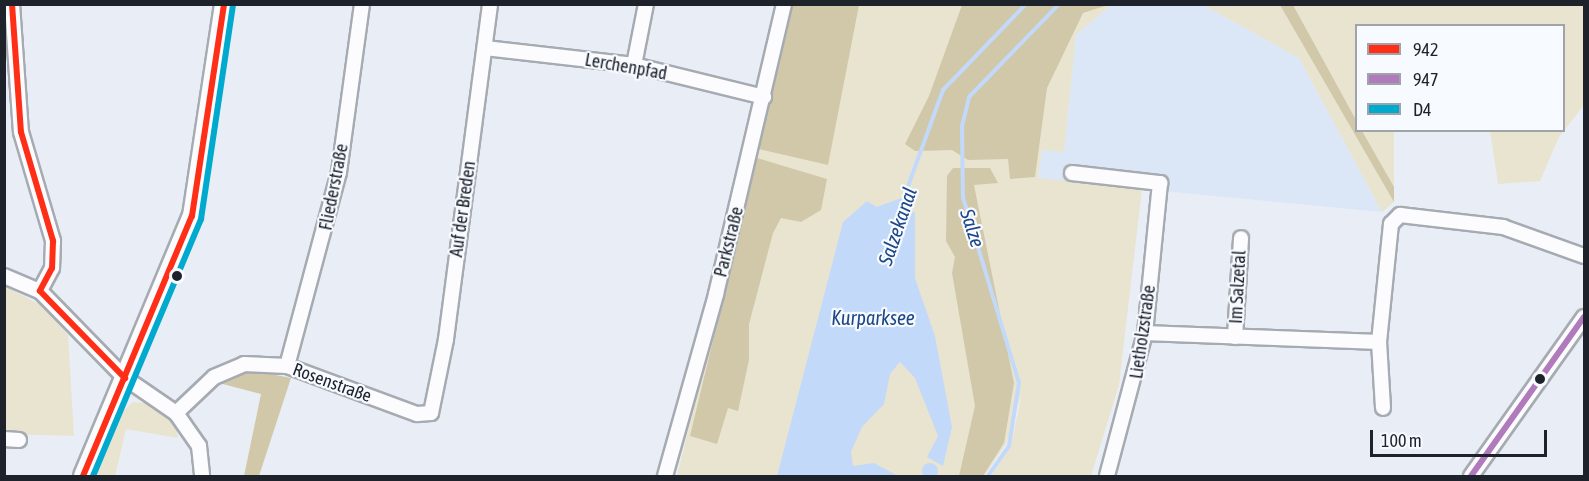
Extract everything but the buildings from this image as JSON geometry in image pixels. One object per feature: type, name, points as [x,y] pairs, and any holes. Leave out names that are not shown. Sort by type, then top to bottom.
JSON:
[{"type":"main road","points":[[83,477],[192,216],[224,4]]},
{"type":"street","points":[[12,4],[21,132],[53,241],[52,268],[40,291]]},
{"type":"street","name":"Fliederstraße","points":[[287,366],[339,172],[362,4]]},
{"type":"street","name":"Auf der Breden","points":[[431,413],[446,339],[490,4]]},
{"type":"street","points":[[634,65],[646,4]]},
{"type":"street","name":"Parkstraße","points":[[665,477],[764,98],[784,4]]},
{"type":"street","name":"Lerchenpfad","points":[[485,48],[634,65],[764,98]]},
{"type":"street","name":"Lietholzstraße","points":[[1072,173],[1160,183],[1145,333],[1107,477]]},
{"type":"street","points":[[1383,408],[1379,342],[1395,216],[1503,227],[1584,256]]},
{"type":"street","name":"Im Salzetal","points":[[1235,337],[1241,237]]},
{"type":"street","points":[[4,276],[40,291],[125,378],[176,413],[198,446],[202,477]]},
{"type":"street","points":[[1471,477],[1584,317]]},
{"type":"street","points":[[1145,333],[1379,342]]},
{"type":"street","name":"Rosenstraße","points":[[176,413],[228,369],[244,364],[287,366],[417,414],[431,413]]},
{"type":"street","points":[[4,439],[19,440]]},
{"type":"shaded area","points":[[792,5],[1111,5],[1076,35],[1064,152],[1042,150],[1038,178],[1142,189],[1119,385],[1091,476],[991,476],[1011,446],[1022,392],[1006,444],[984,476],[677,476]]},
{"type":"shaded area","points":[[792,5],[859,5],[828,165],[759,149]]},
{"type":"shaded area","points":[[962,5],[1108,5],[1083,13],[1047,88],[1035,177],[1010,179],[1008,159],[968,160],[952,150],[915,151],[905,144],[929,96]]},
{"type":"shaded area","points":[[1111,5],[1203,5],[1299,58],[1382,212],[1038,179],[1042,149],[1064,152],[1076,35]]},
{"type":"shaded area","points":[[1203,5],[1584,5],[1584,105],[1565,129],[1565,24],[1355,24],[1355,132],[1394,132],[1394,202],[1382,212],[1299,58]]},
{"type":"shaded area","points":[[1280,5],[1293,5],[1355,118],[1355,132],[1363,132],[1394,187],[1394,202]]},
{"type":"shaded area","points":[[1490,132],[1563,132],[1540,181],[1498,184]]},
{"type":"shaded area","points":[[757,158],[827,179],[821,210],[801,222],[781,218],[773,233],[749,324],[749,360],[738,411],[728,408],[717,444],[690,436]]},
{"type":"shaded area","points":[[953,168],[990,168],[998,183],[974,185],[1014,383],[1004,443],[983,476],[959,476],[975,406],[952,273],[955,257],[946,241],[947,176]]},
{"type":"shaded area","points":[[4,286],[41,305],[68,335],[74,436],[5,434]]},
{"type":"shaded area","points":[[250,370],[291,378],[259,476],[244,476],[261,394],[219,383]]},
{"type":"shaded area","points":[[133,402],[152,404],[174,419],[178,438],[126,429],[115,476],[93,476],[122,412]]},
{"type":"water","name":"Kurparksee","points":[[904,197],[915,214],[915,278],[935,336],[952,427],[943,466],[927,457],[938,436],[915,378],[900,362],[890,374],[884,404],[862,427],[851,452],[853,466],[874,463],[898,476],[777,476],[843,222],[867,201],[877,207]]},
{"type":"water","points":[[927,463],[933,463],[938,471],[936,477],[927,479],[922,474],[922,468]]},
{"type":"waterway","name":"Salzekanal","points":[[903,200],[943,90],[1026,4]]},
{"type":"waterway","name":"Salze","points":[[988,476],[1009,446],[1019,383],[963,198],[962,126],[969,97],[1059,4]]},
{"type":"transit line","name":"942","points":[[12,4],[21,132],[53,241],[52,268],[40,291],[125,378]]},
{"type":"transit line","name":"942","points":[[83,476],[192,216],[224,4]]},
{"type":"transit line","name":"D4","points":[[93,476],[201,219],[233,5]]},
{"type":"transit line","name":"947","points":[[1471,476],[1584,317]]}]
